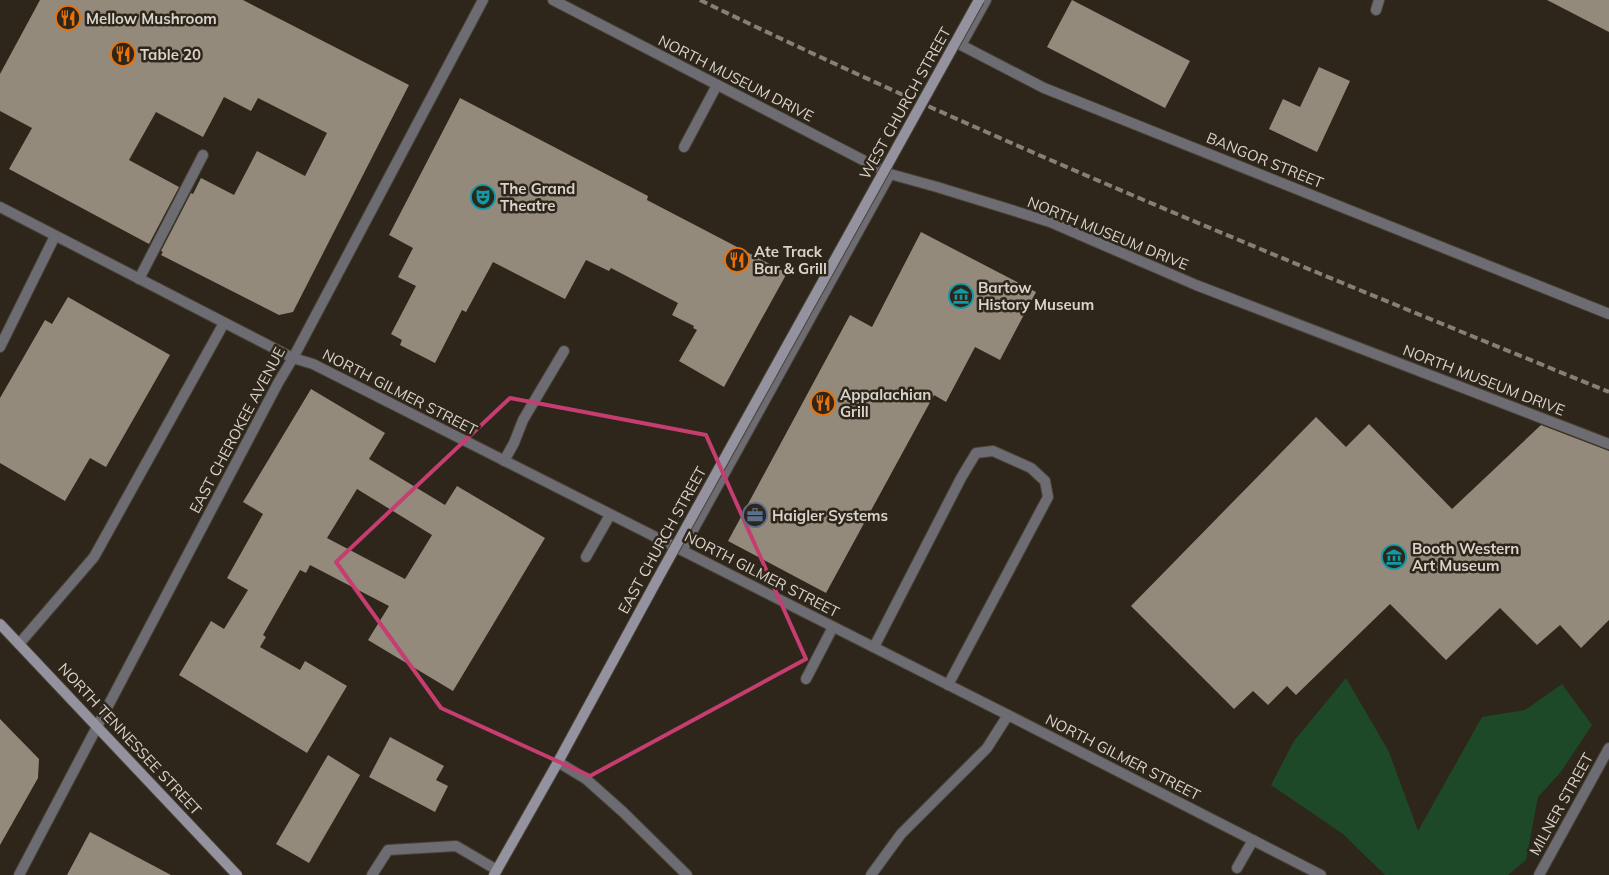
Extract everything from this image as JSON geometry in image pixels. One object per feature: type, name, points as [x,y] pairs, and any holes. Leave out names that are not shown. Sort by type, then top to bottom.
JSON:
[{"type":"main road","name":"WEST CHURCH STREET","points":[[857,220],[979,0]]},
{"type":"main road","name":"EAST CHURCH STREET","points":[[495,872],[558,762],[857,220]]},
{"type":"main road","name":"NORTH TENNESSEE STREET","points":[[0,624],[238,875]]},
{"type":"street","name":"EAST CHEROKEE AVENUE","points":[[19,875],[273,392],[293,358],[483,0]]},
{"type":"street","name":"NORTH MUSEUM DRIVE","points":[[552,0],[890,174],[1050,222],[1196,285],[1609,444]]},
{"type":"street","name":"BANGOR STREET","points":[[986,0],[961,45],[1044,88],[1609,314]]},
{"type":"street","points":[[684,147],[717,85]]},
{"type":"street","points":[[139,279],[203,155]]},
{"type":"street","name":"EAST CHURCH STREET","points":[[682,550],[890,174]]},
{"type":"street","name":"NORTH GILMER STREET","points":[[0,207],[293,358],[313,364],[1322,875]]},
{"type":"street","points":[[0,347],[55,236]]},
{"type":"street","points":[[20,644],[94,556],[224,323]]},
{"type":"street","points":[[504,461],[514,443],[523,420],[564,351]]},
{"type":"street","points":[[874,647],[961,478],[976,453],[993,451],[1031,468],[1045,481],[1048,497],[948,685]]},
{"type":"street","points":[[586,557],[610,515]]},
{"type":"street","points":[[806,679],[833,626]]},
{"type":"street","points":[[871,875],[901,834],[986,748],[1008,715]]},
{"type":"street","name":"MILNER STREET","points":[[1539,875],[1609,748]]},
{"type":"street","points":[[558,762],[586,779],[623,812],[687,875]]},
{"type":"street","points":[[1237,868],[1253,840]]},
{"type":"street","points":[[372,875],[388,850],[456,846],[495,872]]},
{"type":"highlighted area","points":[[510,398],[706,435],[806,659],[590,776],[441,708],[336,562]]},
{"type":"green space","points":[[1346,678],[1389,752],[1418,831],[1482,717],[1525,710],[1562,684],[1592,725],[1560,773],[1538,797],[1526,860],[1508,875],[1385,875],[1343,834],[1271,785],[1294,741]]},
{"type":"building","points":[[40,0],[243,0],[409,85],[293,312],[279,315],[161,255],[163,252],[161,251],[191,193],[193,194],[201,178],[234,195],[257,151],[305,176],[327,133],[258,98],[251,111],[224,97],[203,137],[156,112],[129,160],[179,187],[149,244],[9,169],[32,128],[0,111],[0,74]]},
{"type":"building","points":[[1072,0],[1190,61],[1165,108],[1047,47]]},
{"type":"building","points":[[1547,0],[1609,0],[1609,32]]},
{"type":"building","points":[[1319,67],[1350,81],[1317,152],[1269,129],[1283,99],[1300,107]]},
{"type":"building","points":[[460,98],[648,196],[647,200],[787,273],[724,387],[679,361],[697,330],[693,328],[694,326],[672,315],[678,303],[611,268],[609,271],[586,260],[565,299],[493,262],[466,312],[462,310],[435,363],[400,345],[402,340],[391,334],[416,286],[398,277],[413,248],[389,235]]},
{"type":"building","points":[[921,232],[1036,292],[1000,360],[975,347],[946,402],[934,395],[826,593],[728,541],[850,315],[872,327]]},
{"type":"building","points":[[68,297],[170,355],[106,467],[90,458],[65,501],[0,463],[0,398],[45,320],[52,324]]},
{"type":"building","points":[[311,389],[385,433],[369,459],[445,505],[457,486],[545,538],[453,691],[368,640],[389,606],[310,565],[306,573],[300,570],[263,635],[266,637],[260,647],[300,670],[305,661],[347,686],[307,753],[179,675],[211,621],[224,629],[248,590],[227,578],[263,514],[243,502]],"holes":[[[357,489],[432,535],[405,579],[327,538]]]},
{"type":"building","name":"Booth Western Art Museum","points":[[1316,417],[1346,447],[1369,424],[1452,509],[1541,425],[1609,451],[1609,620],[1581,648],[1560,625],[1537,645],[1500,608],[1446,660],[1390,604],[1296,695],[1287,686],[1268,705],[1253,691],[1234,709],[1131,606]]},
{"type":"building","points":[[0,719],[39,759],[38,778],[0,845]]},
{"type":"building","points":[[390,737],[444,766],[436,780],[448,786],[435,812],[369,777]]},
{"type":"building","points":[[328,755],[360,775],[309,863],[276,844]]},
{"type":"building","points":[[90,832],[171,875],[67,875]]},
{"type":"railway","points":[[700,0],[812,53],[1037,154],[1265,251],[1609,392]]},
{"type":"place","name":"Mellow Mushroom","points":[[68,18]]},
{"type":"place","name":"Table 20","points":[[123,54]]},
{"type":"place","name":"The Grand Theatre","points":[[483,197]]},
{"type":"place","name":"Ate Track Bar & Grill","points":[[737,260]]},
{"type":"place","name":"Bartow History Museum","points":[[961,296]]},
{"type":"place","name":"Appalachian Grill","points":[[823,403]]},
{"type":"place","name":"Haigler Systems","points":[[755,515]]},
{"type":"place","name":"Booth Western Art Museum","points":[[1394,557]]}]
